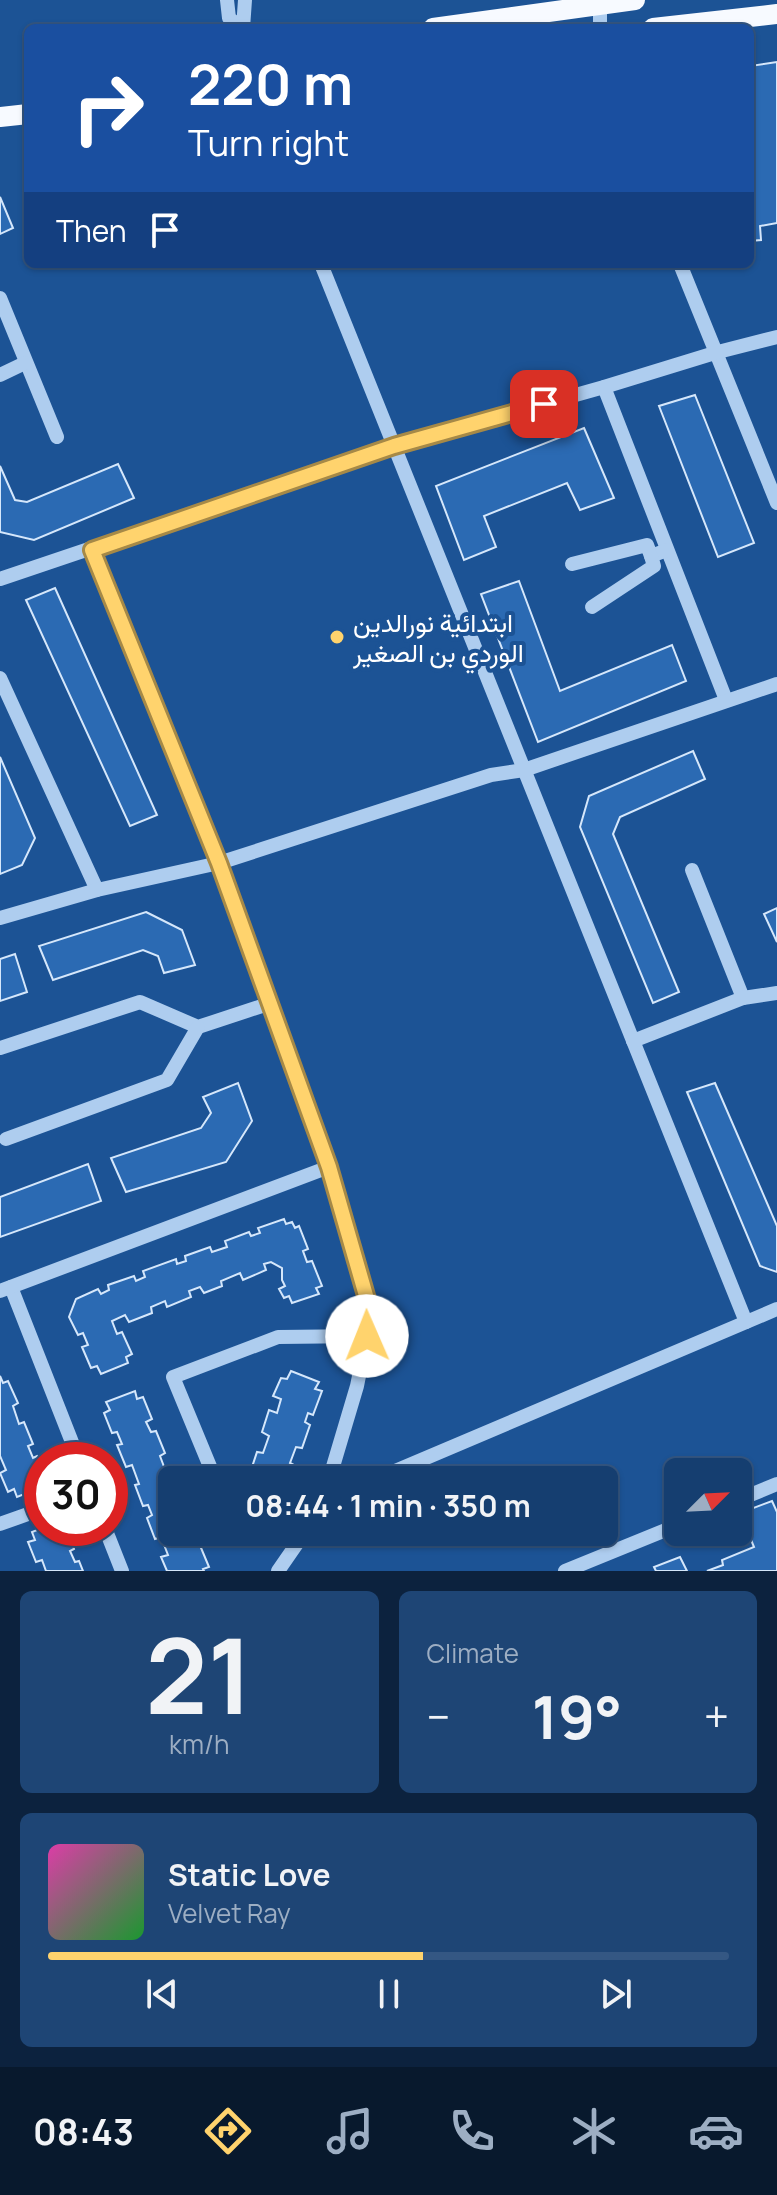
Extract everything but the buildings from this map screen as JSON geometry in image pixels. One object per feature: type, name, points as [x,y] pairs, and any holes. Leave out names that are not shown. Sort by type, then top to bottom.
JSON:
[{"type":"main road","points":[[459,24],[599,2],[635,0]]},
{"type":"main road","points":[[688,24],[777,14]]},
{"type":"main road","points":[[0,117],[24,114]]},
{"type":"street","points":[[227,0],[229,18],[237,24]]},
{"type":"street","points":[[242,24],[245,0]]},
{"type":"street","points":[[599,2],[600,24]]},
{"type":"street","points":[[323,268],[746,1322]]},
{"type":"street","points":[[682,268],[777,503]]},
{"type":"street","points":[[0,298],[57,437]]},
{"type":"street","points":[[0,579],[394,446],[777,337]]},
{"type":"street","points":[[0,375],[25,363]]},
{"type":"street","points":[[604,387],[726,700]]},
{"type":"street","points":[[572,564],[647,545],[654,566],[592,607]]},
{"type":"street","points":[[92,550],[219,863],[329,1167],[367,1299],[367,1336],[357,1386],[333,1466]]},
{"type":"street","points":[[651,556],[667,550]]},
{"type":"street","points":[[0,678],[3,693],[97,890]]},
{"type":"street","points":[[0,918],[97,890],[219,863],[491,775],[524,770],[777,684]]},
{"type":"street","points":[[692,870],[743,998]]},
{"type":"street","points":[[633,1041],[743,998],[777,993]]},
{"type":"street","points":[[0,1048],[140,1002],[198,1027]]},
{"type":"street","points":[[6,1139],[167,1080],[198,1027],[268,1004]]},
{"type":"street","points":[[71,1442],[6,1289],[329,1167]]},
{"type":"street","points":[[407,1466],[777,1309]]},
{"type":"street","points":[[210,1466],[173,1377],[278,1337],[367,1336]]},
{"type":"street","points":[[752,1494],[777,1484]]},
{"type":"street","points":[[0,1524],[24,1515]]},
{"type":"street","points":[[565,1571],[664,1531]]},
{"type":"street","points":[[112,1546],[122,1571]]},
{"type":"street","points":[[278,1571],[295,1546]]},
{"type":"place","name":"ابتدائية نورالدين الوردي بن الصغير","points":[[337,637]]},
{"type":"route","points":[[367,1336],[367,1299],[329,1167],[219,863],[92,550],[394,446],[544,404]]}]
